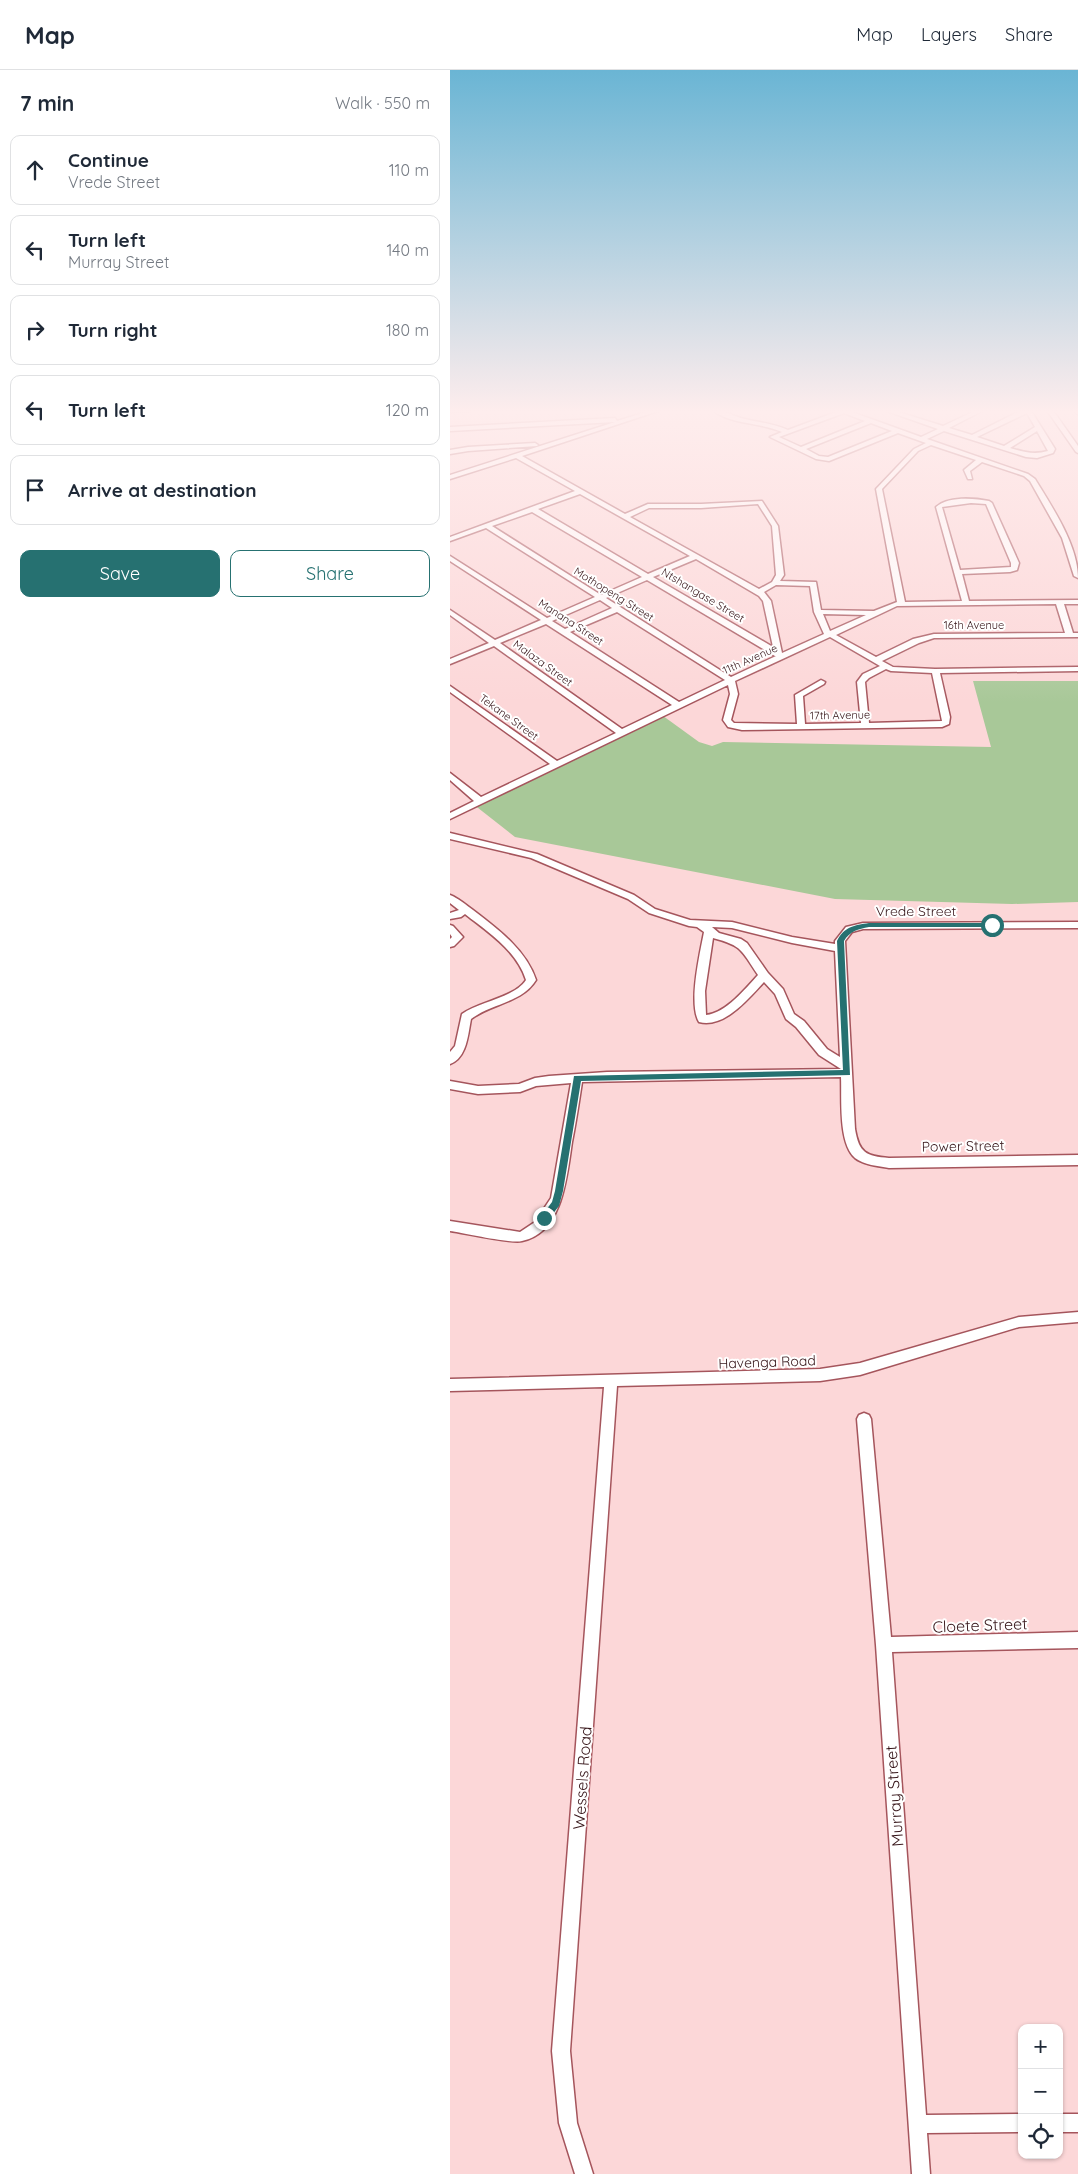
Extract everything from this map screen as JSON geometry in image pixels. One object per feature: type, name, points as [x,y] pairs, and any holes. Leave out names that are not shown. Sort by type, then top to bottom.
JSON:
[{"type":"street","points":[[450,539],[537,507]]},
{"type":"street","points":[[606,507],[759,592],[767,601],[781,655]]},
{"type":"street","points":[[623,517],[645,507]]},
{"type":"street","points":[[759,592],[775,583],[780,575],[775,526],[765,507]]},
{"type":"street","points":[[883,507],[901,602]]},
{"type":"street","points":[[940,507],[966,602]]},
{"type":"street","points":[[957,572],[1010,570],[1014,568],[1015,563],[991,507]]},
{"type":"street","points":[[1048,507],[1065,538],[1078,576]]},
{"type":"street","name":"Ntshangase Street","points":[[532,509],[781,655]]},
{"type":"street","name":"Mothopeng Street","points":[[486,526],[731,680]]},
{"type":"street","name":"Manana Street","points":[[450,558],[679,706]]},
{"type":"street","points":[[450,662],[695,558]]},
{"type":"street","points":[[775,583],[813,584],[818,612],[824,629],[829,634],[884,667],[901,671],[1078,669]]},
{"type":"street","name":"11th Avenue","points":[[450,816],[781,655],[901,602],[1078,602]]},
{"type":"street","points":[[1059,602],[1074,636]]},
{"type":"street","points":[[565,632],[617,609]]},
{"type":"street","name":"Malaza Street","points":[[450,612],[495,642],[622,734]]},
{"type":"street","points":[[818,612],[874,613]]},
{"type":"street","name":"16th Avenue","points":[[876,661],[916,641],[934,636],[1074,636]]},
{"type":"street","points":[[865,726],[861,682],[866,676],[884,667]]},
{"type":"street","name":"17th Avenue","points":[[731,680],[734,694],[728,724],[742,727],[940,724],[946,722],[946,713],[936,671]]},
{"type":"street","points":[[801,727],[800,695],[821,682]]},
{"type":"street","name":"Tekane Street","points":[[450,688],[556,764]]},
{"type":"street","points":[[450,776],[480,800]]},
{"type":"street","points":[[450,836],[526,853],[621,892],[652,911],[689,923],[732,925],[792,940],[840,948],[847,1070]]},
{"type":"street","points":[[450,898],[508,944],[526,969],[531,980],[528,986],[518,992],[468,1014],[465,1019],[460,1047],[450,1060]]},
{"type":"street","points":[[450,916],[458,915],[465,910]]},
{"type":"street","points":[[700,924],[709,932],[740,943],[779,992],[790,1016],[802,1026],[817,1046],[847,1070]]},
{"type":"street","name":"Vrede Street","points":[[840,948],[840,941],[845,932],[856,927],[869,925],[1078,925]]},
{"type":"street","points":[[450,928],[458,937],[450,944]]},
{"type":"street","points":[[709,932],[700,991],[701,1016],[703,1019],[711,1020],[728,1009],[764,975]]},
{"type":"street","points":[[450,1085],[478,1090],[516,1089],[535,1082],[577,1078],[847,1070]]},
{"type":"street","name":"Power Street","points":[[847,1070],[849,1118],[853,1148],[858,1155],[866,1160],[889,1163],[1078,1160]]},
{"type":"street","points":[[450,1226],[520,1237],[544,1218],[556,1204],[577,1078]]},
{"type":"street","name":"Havenga Road","points":[[450,1385],[732,1378],[842,1373],[1019,1322],[1078,1317]]},
{"type":"street","name":"Wessels Road","points":[[584,2174],[568,2124],[561,2051],[611,1380]]},
{"type":"street","name":"Murray Street","points":[[864,1419],[884,1645],[921,2174]]},
{"type":"street","name":"Cloete Street","points":[[884,1645],[1078,1640]]},
{"type":"street","points":[[918,2124],[1018,2123]]},
{"type":"street","points":[[1063,2123],[1078,2123]]},
{"type":"green space","points":[[973,681],[1078,681],[1078,902],[1012,904],[835,899],[515,837],[473,804],[659,713],[699,742],[712,746],[723,742],[991,747]]},
{"type":"route","points":[[544,1218],[556,1204],[577,1078],[848,1072],[840,941],[845,932],[856,927],[869,925],[992,925]]}]
